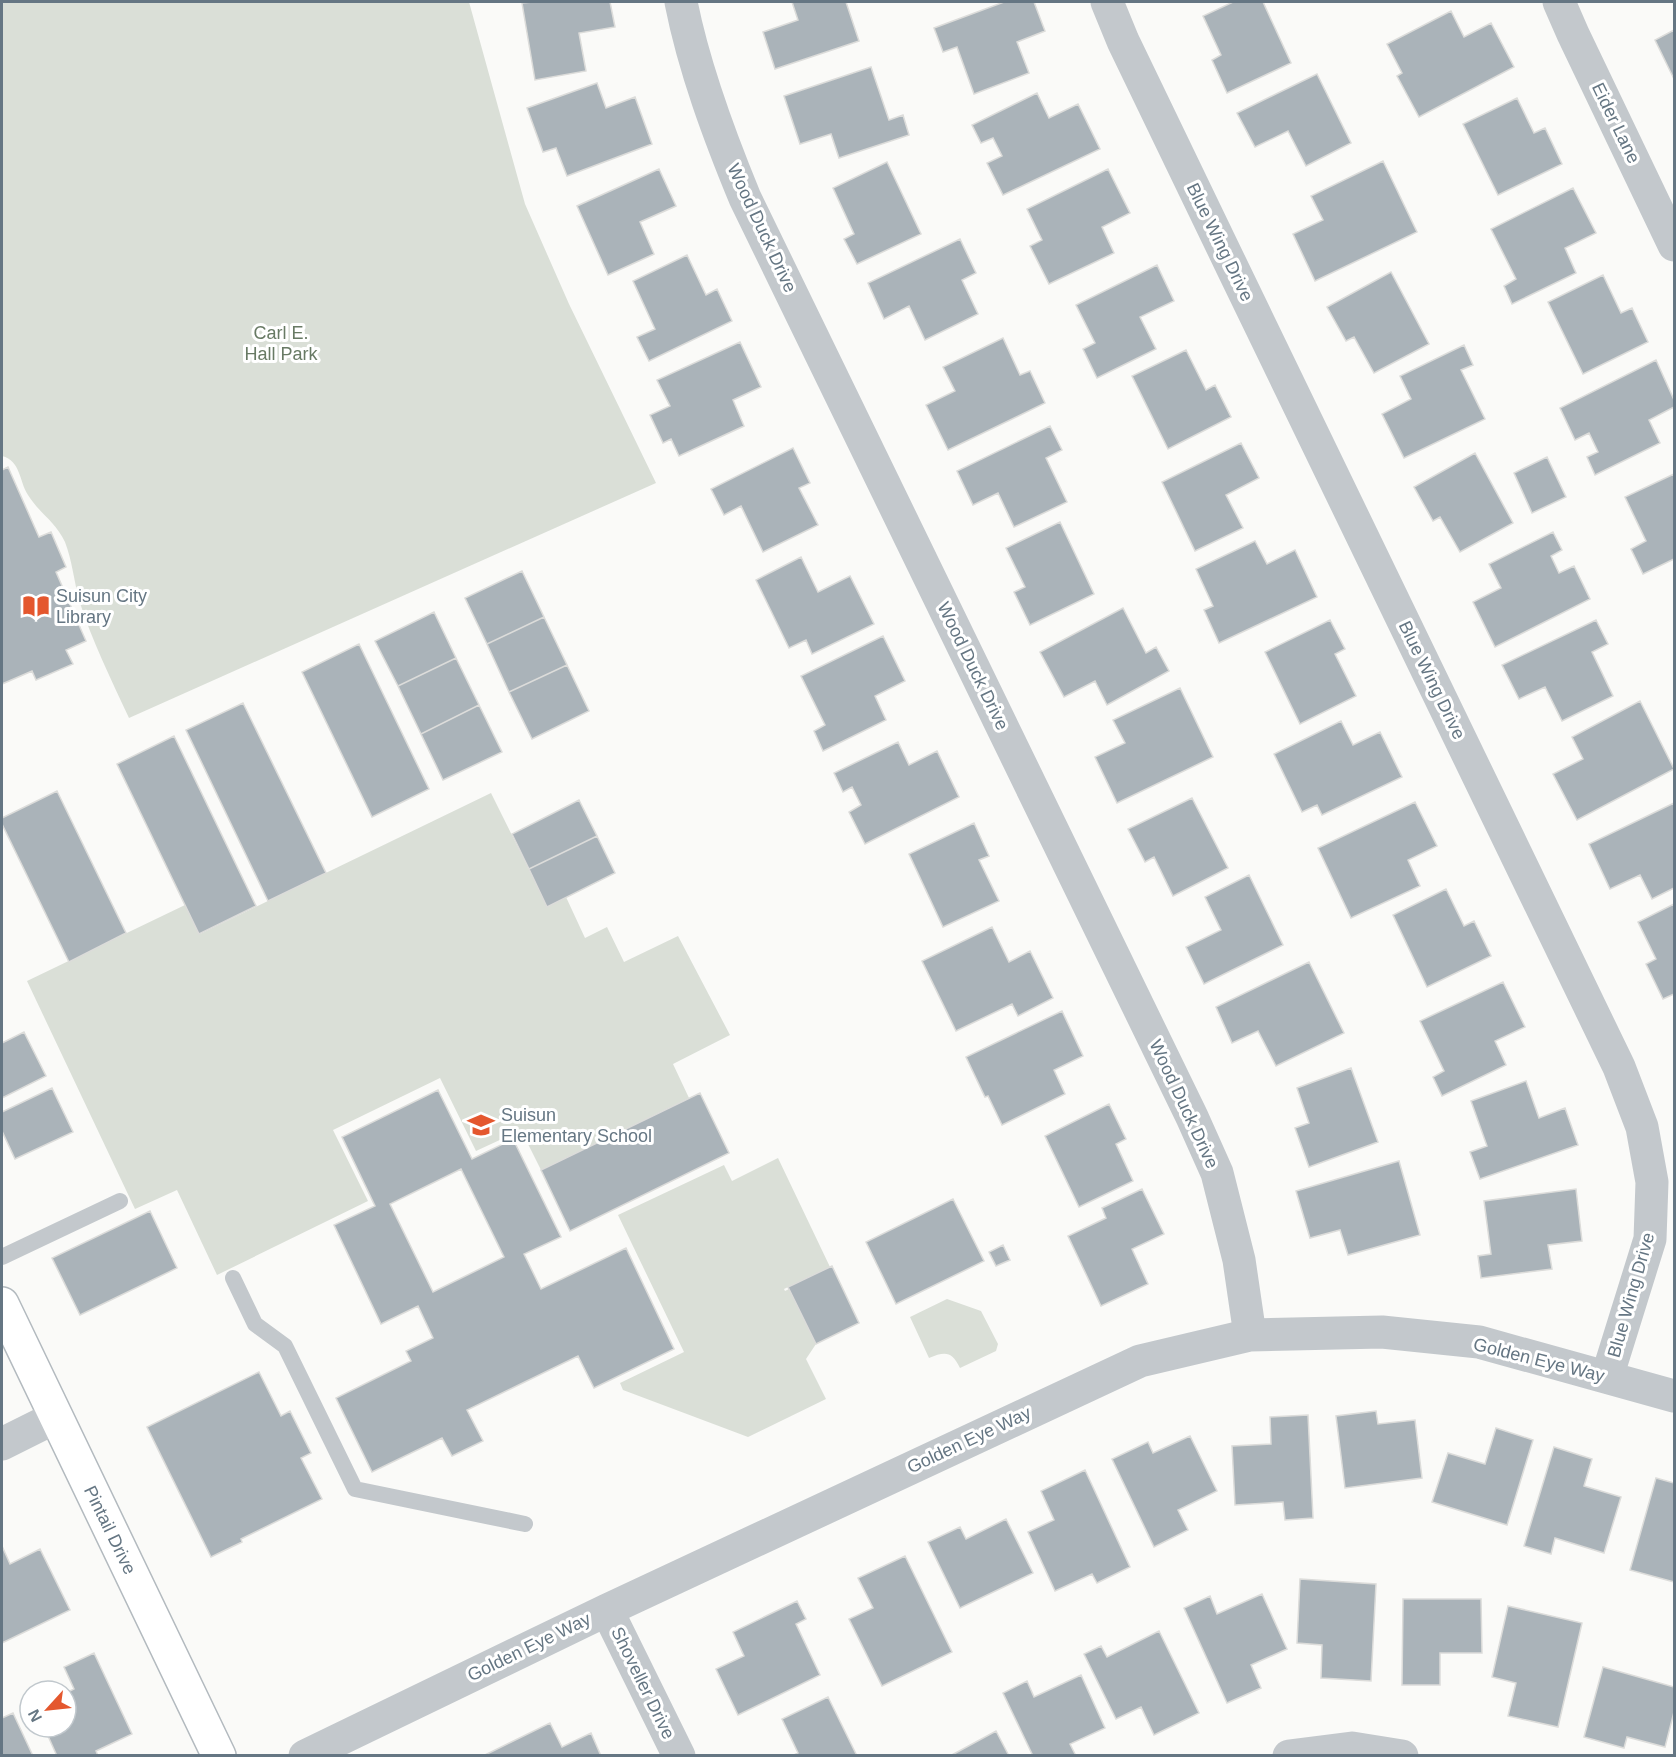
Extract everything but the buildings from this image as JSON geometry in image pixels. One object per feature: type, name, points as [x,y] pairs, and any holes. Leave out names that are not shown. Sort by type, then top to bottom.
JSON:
[{"type":"street","name":"Wood Duck Drive","points":[[681,2],[720,137],[745,198],[1187,1106],[1217,1173],[1239,1260],[1250,1335]]},
{"type":"street","name":"Blue Wing Drive","points":[[1107,2],[1123,41],[1619,1067],[1642,1127],[1652,1182],[1650,1239],[1607,1377]]},
{"type":"street","name":"Eider Lane","points":[[1559,2],[1674,245]]},
{"type":"street","name":"Pintail Drive","points":[[2,1304],[219,1755]]},
{"type":"street","name":"Golden Eye Way","points":[[305,1755],[607,1610],[1140,1361],[1250,1335],[1382,1332],[1479,1342],[1674,1396]]},
{"type":"street","points":[[2,1444],[56,1417]]},
{"type":"street","name":"Shoveller Drive","points":[[607,1610],[679,1755]]},
{"type":"street","points":[[1289,1755],[1352,1748],[1401,1755]]},
{"type":"lane","points":[[2,1257],[120,1201]]},
{"type":"lane","points":[[233,1278],[255,1324],[285,1346],[355,1489],[525,1524]]},
{"type":"green space","name":"Carl E. Hall Park","points":[[2,2],[469,2],[525,204],[569,304],[656,483],[129,718],[84,615],[65,542],[57,528],[28,495],[13,462],[2,456]]},
{"type":"green space","points":[[491,793],[547,906],[566,897],[585,938],[607,927],[624,962],[678,936],[730,1035],[673,1064],[689,1098],[541,1170],[521,1130],[476,1151],[440,1078],[333,1130],[368,1201],[217,1275],[177,1190],[135,1209],[27,981],[185,905],[200,934]]},
{"type":"green space","points":[[778,1158],[830,1267],[784,1289],[785,1291],[789,1289],[816,1344],[806,1359],[826,1399],[748,1437],[623,1390],[620,1383],[684,1352],[618,1215],[724,1165],[732,1181]]},
{"type":"green space","points":[[947,1299],[981,1311],[998,1344],[996,1351],[960,1368],[948,1354],[929,1358],[910,1317]]},
{"type":"place","name":"Suisun City Library","points":[[36,606]]},
{"type":"place","name":"Suisun Elementary School","points":[[481,1125]]}]
